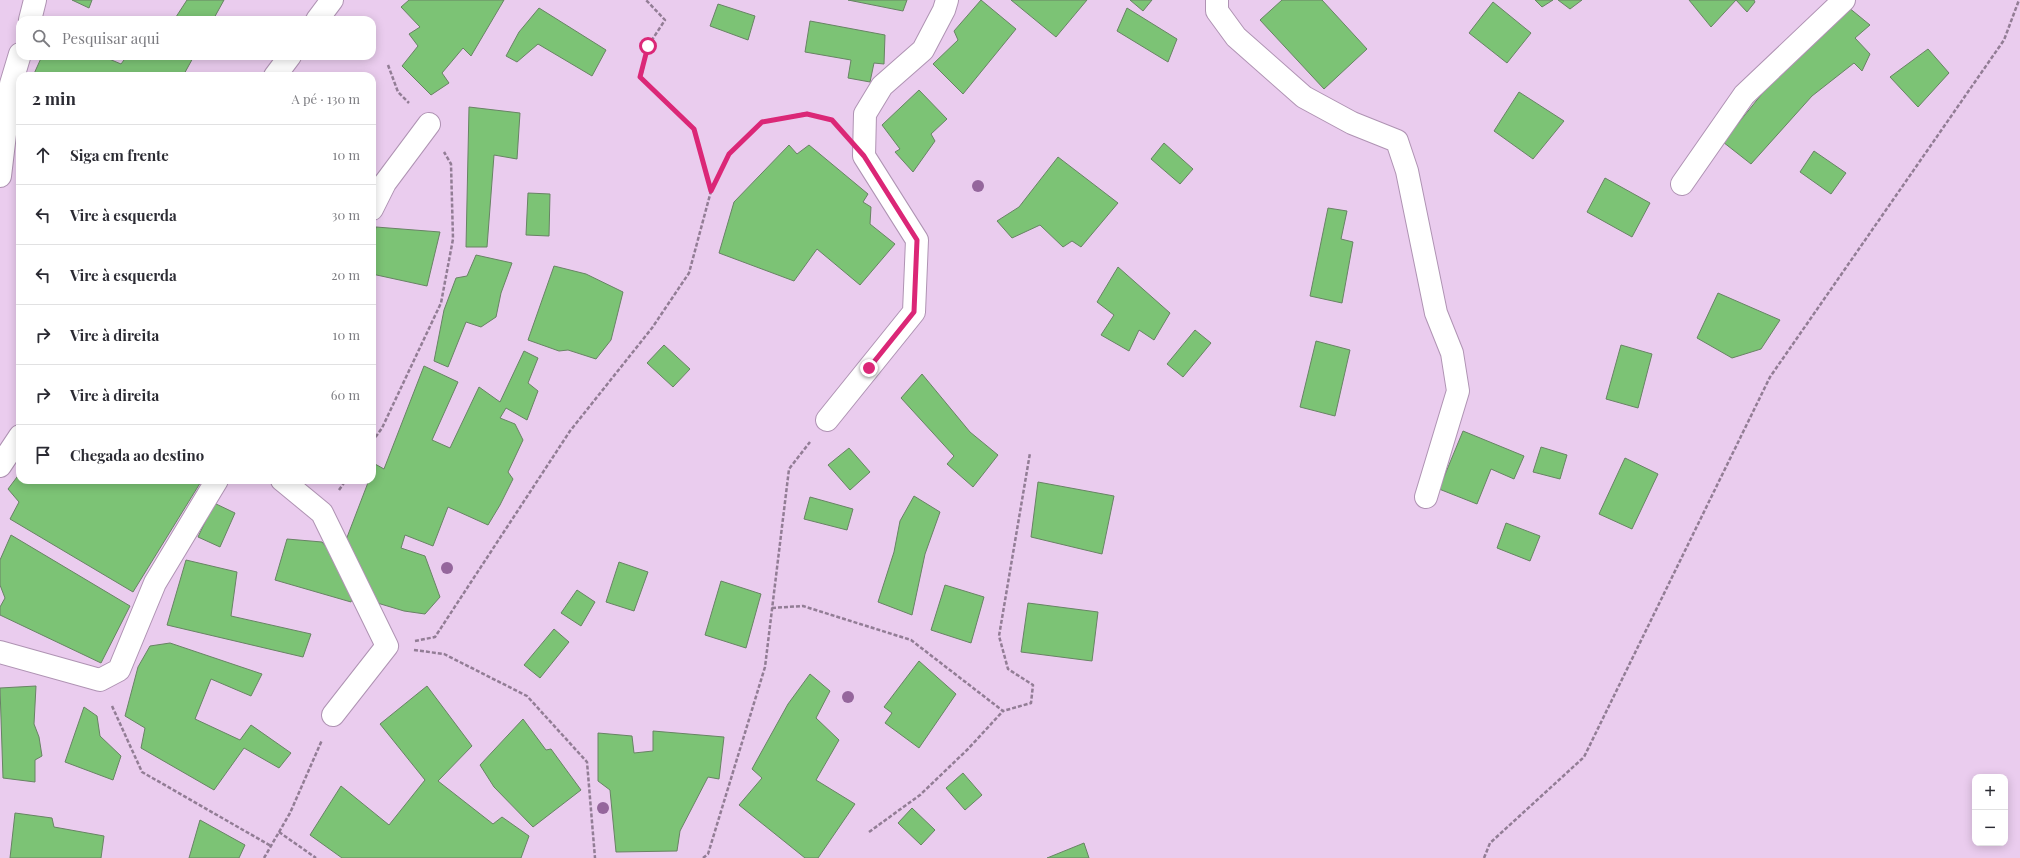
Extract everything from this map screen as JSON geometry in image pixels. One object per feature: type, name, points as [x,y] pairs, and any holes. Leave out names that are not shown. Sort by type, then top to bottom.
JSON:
[{"type":"street","points":[[31,16],[35,0]]},
{"type":"street","points":[[320,16],[332,0]]},
{"type":"street","points":[[827,420],[914,312],[917,240],[864,156],[865,114],[882,86],[923,50],[944,10],[947,0]]},
{"type":"street","points":[[1217,0],[1217,11],[1236,38],[1304,97],[1352,123],[1397,141],[1407,171],[1436,313],[1452,353],[1458,391],[1426,497]]},
{"type":"street","points":[[1682,184],[1744,95],[1844,0]]},
{"type":"street","points":[[0,176],[11,84],[18,60]]},
{"type":"street","points":[[278,72],[287,60]]},
{"type":"street","points":[[376,201],[385,183],[429,124]]},
{"type":"street","points":[[0,466],[16,442]]},
{"type":"street","points":[[0,652],[100,680],[119,670],[155,583],[215,484]]},
{"type":"street","points":[[287,484],[322,513],[387,646],[333,715]]},
{"type":"path","points":[[646,0],[665,20],[648,46],[640,77],[694,129],[711,191]]},
{"type":"path","points":[[1484,858],[1490,843],[1584,757],[1770,377],[2004,40],[2019,0]]},
{"type":"path","points":[[376,436],[382,428],[441,303],[453,238],[451,164],[429,124],[398,92],[388,65]]},
{"type":"path","points":[[387,646],[435,637],[570,431],[652,328],[689,273],[711,191],[729,154],[762,122],[807,114],[832,120],[864,156]]},
{"type":"path","points":[[703,858],[708,854],[765,667],[789,469],[827,420]]},
{"type":"path","points":[[870,832],[920,795],[968,749],[1003,711],[1031,702],[1033,685],[1008,669],[999,636],[1030,453]]},
{"type":"path","points":[[772,608],[803,606],[911,640],[1003,711]]},
{"type":"path","points":[[387,646],[444,654],[527,696],[587,762],[594,858]]},
{"type":"path","points":[[100,680],[142,772],[271,846]]},
{"type":"path","points":[[264,858],[290,813],[333,715]]},
{"type":"path","points":[[279,832],[316,858]]},
{"type":"building","points":[[72,0],[92,0],[89,8]]},
{"type":"building","points":[[187,0],[224,0],[215,16],[177,16]]},
{"type":"building","points":[[409,0],[504,0],[471,56],[463,48],[442,73],[449,83],[431,95],[402,66],[418,46],[409,34],[420,27],[401,7]]},
{"type":"building","points":[[848,0],[907,0],[903,11]]},
{"type":"building","points":[[981,0],[1016,29],[963,94],[933,64],[958,40],[954,31]]},
{"type":"building","points":[[1011,0],[1087,0],[1056,37]]},
{"type":"building","points":[[1130,0],[1152,0],[1143,11]]},
{"type":"building","points":[[1282,0],[1322,0],[1367,49],[1324,89],[1260,20]]},
{"type":"building","points":[[1535,0],[1553,0],[1542,7]]},
{"type":"building","points":[[1558,0],[1582,0],[1570,9]]},
{"type":"building","points":[[1689,0],[1736,0],[1711,27]]},
{"type":"building","points":[[1736,0],[1754,0],[1755,2],[1747,12]]},
{"type":"building","points":[[1493,2],[1531,33],[1507,63],[1469,33]]},
{"type":"building","points":[[718,4],[755,16],[748,40],[710,26]]},
{"type":"building","points":[[1848,7],[1870,25],[1855,38],[1870,54],[1862,71],[1854,63],[1812,96],[1751,164],[1723,142],[1782,69]]},
{"type":"building","points":[[539,8],[606,50],[592,76],[538,44],[517,62],[506,56],[519,32]]},
{"type":"building","points":[[1127,8],[1177,39],[1168,62],[1117,31]]},
{"type":"building","points":[[810,21],[885,35],[884,64],[874,63],[870,82],[848,78],[851,60],[805,52]]},
{"type":"building","points":[[1928,49],[1949,73],[1918,107],[1890,77]]},
{"type":"building","points":[[40,60],[112,60],[121,64],[124,60],[192,60],[185,72],[35,72]]},
{"type":"building","points":[[919,90],[947,119],[931,134],[935,141],[913,172],[895,152],[900,149],[882,125]]},
{"type":"building","points":[[1519,92],[1564,121],[1533,159],[1494,131]]},
{"type":"building","points":[[469,107],[520,113],[517,159],[494,155],[487,247],[466,247]]},
{"type":"building","points":[[1164,143],[1193,169],[1180,184],[1151,159]]},
{"type":"building","points":[[789,145],[797,154],[809,145],[868,194],[863,202],[871,207],[870,224],[895,244],[860,285],[817,249],[794,281],[719,253],[734,202]]},
{"type":"building","points":[[1814,151],[1846,173],[1831,194],[1800,172]]},
{"type":"building","points":[[1058,157],[1118,203],[1081,247],[1072,241],[1063,247],[1040,225],[1012,238],[997,221],[1019,207]]},
{"type":"building","points":[[1605,178],[1650,203],[1632,237],[1587,212]]},
{"type":"building","points":[[528,193],[550,194],[549,236],[526,235]]},
{"type":"building","points":[[1328,208],[1347,211],[1341,239],[1353,242],[1342,303],[1310,296]]},
{"type":"building","points":[[376,227],[440,232],[427,286],[376,275]]},
{"type":"building","points":[[476,255],[512,263],[501,293],[496,317],[481,327],[466,322],[448,367],[434,361],[444,310],[456,278],[467,276]]},
{"type":"building","points":[[554,266],[586,274],[623,292],[611,340],[596,359],[568,350],[559,351],[528,340]]},
{"type":"building","points":[[1118,267],[1170,313],[1154,340],[1139,330],[1129,351],[1101,335],[1114,315],[1097,302]]},
{"type":"building","points":[[1718,293],[1780,320],[1761,349],[1732,358],[1697,338]]},
{"type":"building","points":[[1195,330],[1211,343],[1183,377],[1167,364]]},
{"type":"building","points":[[1316,341],[1350,350],[1335,416],[1300,407]]},
{"type":"building","points":[[664,345],[690,369],[673,387],[647,363]]},
{"type":"building","points":[[1621,345],[1652,354],[1638,408],[1606,399]]},
{"type":"building","points":[[524,351],[538,358],[528,383],[538,391],[527,420],[506,408],[500,418],[515,424],[523,440],[508,472],[513,479],[488,525],[448,507],[433,546],[405,535],[401,548],[425,556],[440,597],[425,614],[404,611],[374,602],[346,540],[367,484],[376,484],[376,465],[384,469],[424,366],[458,382],[432,440],[450,448],[479,387],[500,402]]},
{"type":"building","points":[[922,374],[970,432],[998,455],[973,487],[947,464],[954,456],[901,398]]},
{"type":"building","points":[[1463,431],[1524,456],[1514,479],[1491,469],[1477,504],[1439,489]]},
{"type":"building","points":[[1541,447],[1567,455],[1560,479],[1533,472]]},
{"type":"building","points":[[849,448],[870,472],[850,490],[828,465]]},
{"type":"building","points":[[1625,458],[1658,474],[1632,529],[1599,514]]},
{"type":"building","points":[[16,478],[16,484],[200,484],[133,592],[10,519],[19,502],[8,489]]},
{"type":"building","points":[[1038,482],[1114,496],[1102,554],[1031,537]]},
{"type":"building","points":[[914,496],[940,512],[925,554],[912,615],[878,602],[894,552],[900,521]]},
{"type":"building","points":[[810,497],[853,509],[847,530],[804,519]]},
{"type":"building","points":[[214,503],[235,513],[220,547],[198,537]]},
{"type":"building","points":[[1506,523],[1540,536],[1530,561],[1497,548]]},
{"type":"building","points":[[11,535],[130,606],[101,663],[0,615],[0,607],[5,598],[0,585],[0,560]]},
{"type":"building","points":[[287,539],[322,542],[335,557],[353,596],[351,602],[275,580]]},
{"type":"building","points":[[186,560],[237,572],[231,616],[311,634],[303,657],[167,625]]},
{"type":"building","points":[[619,562],[648,572],[634,611],[606,602]]},
{"type":"building","points":[[721,581],[761,594],[746,648],[705,635]]},
{"type":"building","points":[[945,585],[984,597],[971,643],[931,630]]},
{"type":"building","points":[[577,590],[595,602],[581,626],[561,613]]},
{"type":"building","points":[[1028,603],[1098,612],[1092,661],[1021,652]]},
{"type":"building","points":[[554,629],[569,642],[540,678],[524,665]]},
{"type":"building","points":[[170,643],[262,674],[251,696],[211,679],[195,719],[240,740],[251,725],[291,753],[279,768],[244,748],[214,790],[141,748],[145,728],[125,716],[138,667],[150,646]]},
{"type":"building","points":[[919,661],[956,694],[919,748],[885,723],[892,713],[884,707]]},
{"type":"building","points":[[810,674],[830,691],[816,718],[839,740],[816,780],[855,804],[818,858],[805,858],[739,805],[762,778],[752,769],[788,704]]},
{"type":"building","points":[[36,686],[34,724],[39,737],[42,756],[35,760],[35,782],[3,778],[0,688]]},
{"type":"building","points":[[427,686],[472,746],[438,781],[493,824],[502,817],[529,836],[521,858],[342,858],[310,835],[341,786],[389,825],[425,780],[380,724]]},
{"type":"building","points":[[84,707],[97,716],[100,736],[121,756],[113,780],[65,762]]},
{"type":"building","points":[[523,719],[546,750],[551,749],[581,790],[533,827],[494,787],[480,765]]},
{"type":"building","points":[[653,731],[724,737],[719,779],[708,777],[680,831],[677,851],[616,852],[610,790],[598,781],[598,733],[632,736],[634,753],[653,751]]},
{"type":"building","points":[[963,773],[982,795],[965,810],[946,788]]},
{"type":"building","points":[[912,808],[935,830],[921,845],[898,823]]},
{"type":"building","points":[[15,813],[52,818],[54,827],[104,836],[101,858],[10,858]]},
{"type":"building","points":[[200,820],[245,845],[239,858],[189,858]]},
{"type":"building","points":[[1084,843],[1089,858],[1047,858]]},
{"type":"route","points":[[648,46],[640,77],[694,129],[711,191],[729,154],[762,122],[807,114],[832,120],[864,156],[917,240],[914,312],[869,368]]}]
